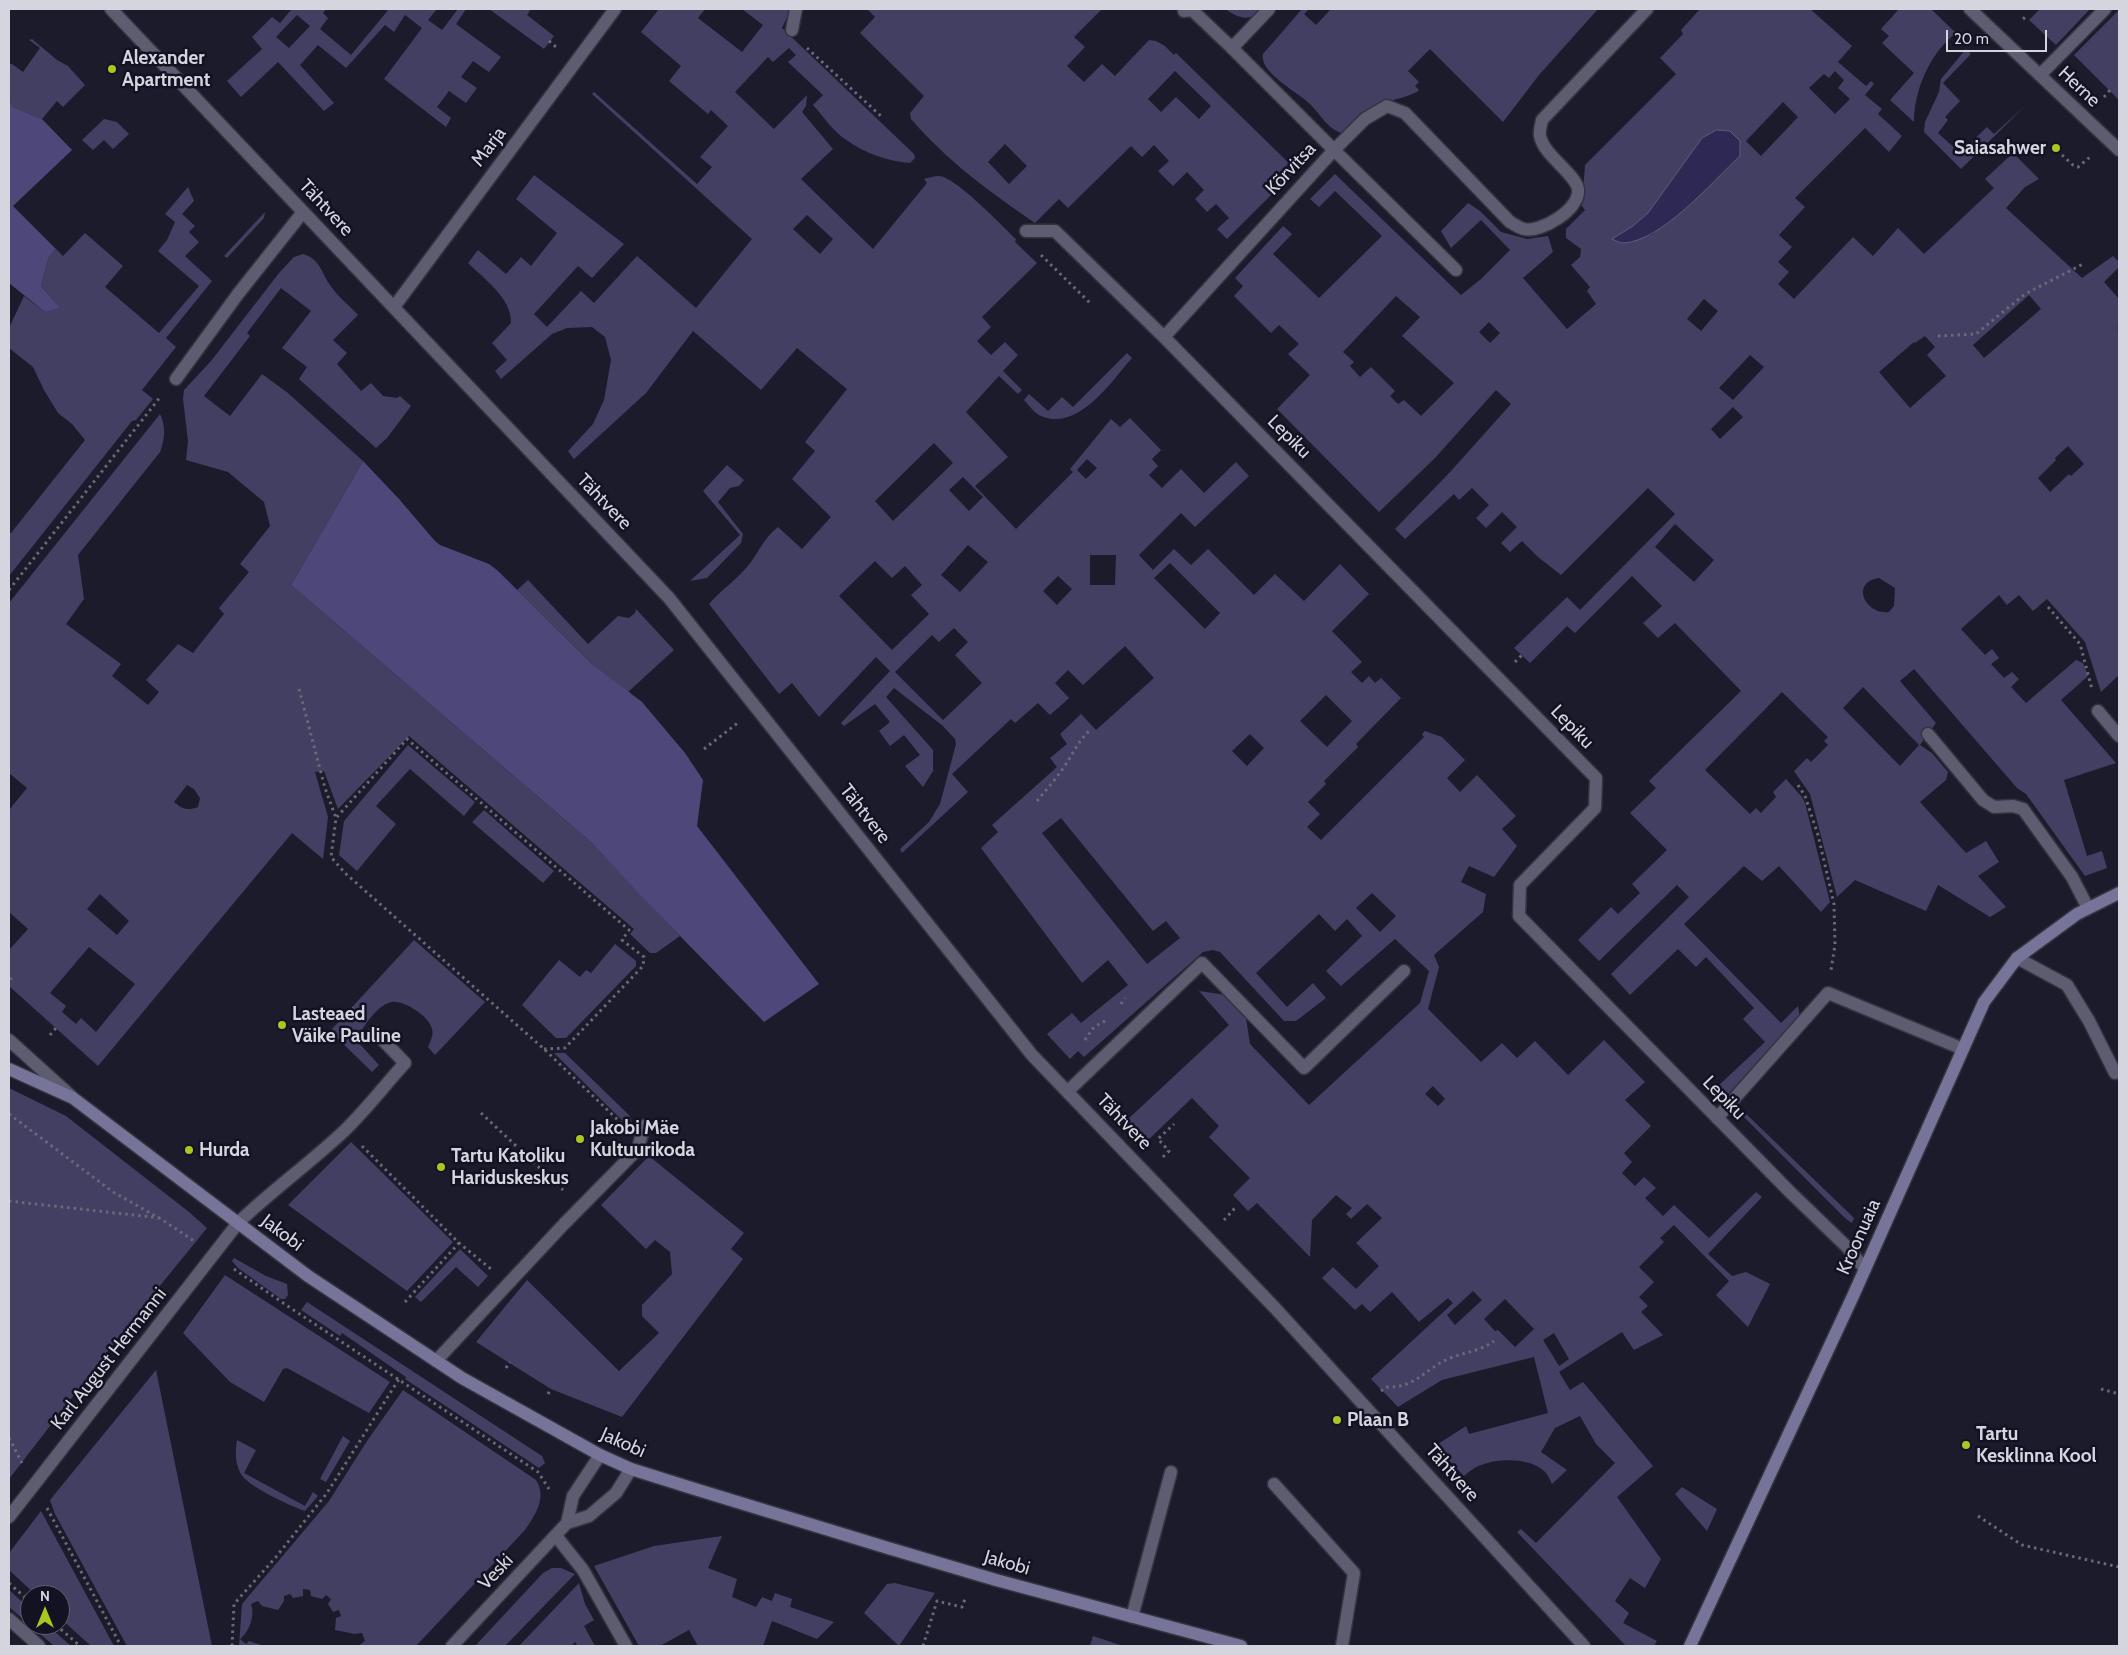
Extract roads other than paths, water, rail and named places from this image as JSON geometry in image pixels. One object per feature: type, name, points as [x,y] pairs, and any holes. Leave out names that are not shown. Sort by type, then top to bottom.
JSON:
[{"type":"main road","name":"Kroonuaia","points":[[1690,1646],[1865,1268],[1984,1002],[2016,958],[2077,914],[2119,893]]},
{"type":"main road","name":"Jakobi","points":[[9,1069],[73,1098],[308,1276],[462,1378],[600,1455],[631,1469],[996,1580],[1241,1646]]},
{"type":"street","name":"Tähtvere","points":[[112,9],[669,598],[1032,1054],[1282,1315],[1584,1646]]},
{"type":"street","name":"Marja","points":[[394,307],[615,9]]},
{"type":"street","points":[[792,30],[796,9]]},
{"type":"street","points":[[1232,48],[1268,9]]},
{"type":"street","points":[[1456,270],[1334,150],[1365,119],[1387,106],[1405,113],[1510,222],[1524,229],[1541,228],[1560,217],[1576,200],[1578,191],[1576,184],[1550,154],[1540,136],[1542,120],[1647,9]]},
{"type":"street","name":"Herne","points":[[1970,9],[2119,150]]},
{"type":"street","points":[[2040,75],[2105,9]]},
{"type":"street","name":"Kõrvitsa","points":[[1164,337],[1334,150],[1192,10],[1184,11]]},
{"type":"street","points":[[176,379],[238,294],[303,212]]},
{"type":"street","name":"Lepiku","points":[[1026,231],[1055,231],[1164,337],[1596,778],[1595,808],[1520,885],[1519,916],[1790,1192],[1847,1247],[1865,1268]]},
{"type":"street","points":[[2098,711],[2119,736]]},
{"type":"street","points":[[1928,734],[1983,800],[1994,806],[2013,806],[2023,809],[2072,877],[2088,908]]},
{"type":"street","points":[[2016,958],[2067,986],[2089,1020],[2115,1073]]},
{"type":"street","points":[[1068,1091],[1202,963],[1304,1068],[1404,971]]},
{"type":"street","points":[[1717,1118],[1828,993],[1963,1049]]},
{"type":"street","name":"Karl August Hermanni","points":[[9,1517],[238,1223],[262,1199],[308,1164],[345,1130],[405,1063],[375,1032]]},
{"type":"street","points":[[9,1040],[73,1098]]},
{"type":"street","points":[[436,1361],[564,1224],[635,1152],[644,1126]]},
{"type":"street","name":"Veski","points":[[452,1646],[567,1523],[573,1496],[600,1455]]},
{"type":"street","points":[[567,1523],[589,1516],[616,1493],[631,1469]]},
{"type":"street","points":[[1132,1617],[1171,1472]]},
{"type":"street","points":[[1274,1484],[1354,1572],[1342,1646]]},
{"type":"street","points":[[556,1536],[583,1570],[626,1646]]},
{"type":"street","points":[[9,1619],[39,1646]]},
{"type":"place","name":"Alexander Apartment","points":[[112,69]]},
{"type":"place","name":"Saiasahwer","points":[[2056,148]]},
{"type":"place","name":"Lasteaed Väike Pauline","points":[[282,1025]]},
{"type":"place","name":"Jakobi Mäe Kultuurikoda","points":[[580,1139]]},
{"type":"place","name":"Hurda","points":[[189,1150]]},
{"type":"place","name":"Tartu Katoliku Hariduskeskus","points":[[441,1167]]},
{"type":"place","name":"Plaan B","points":[[1337,1420]]},
{"type":"place","name":"Tartu Kesklinna Kool","points":[[1966,1445]]}]
